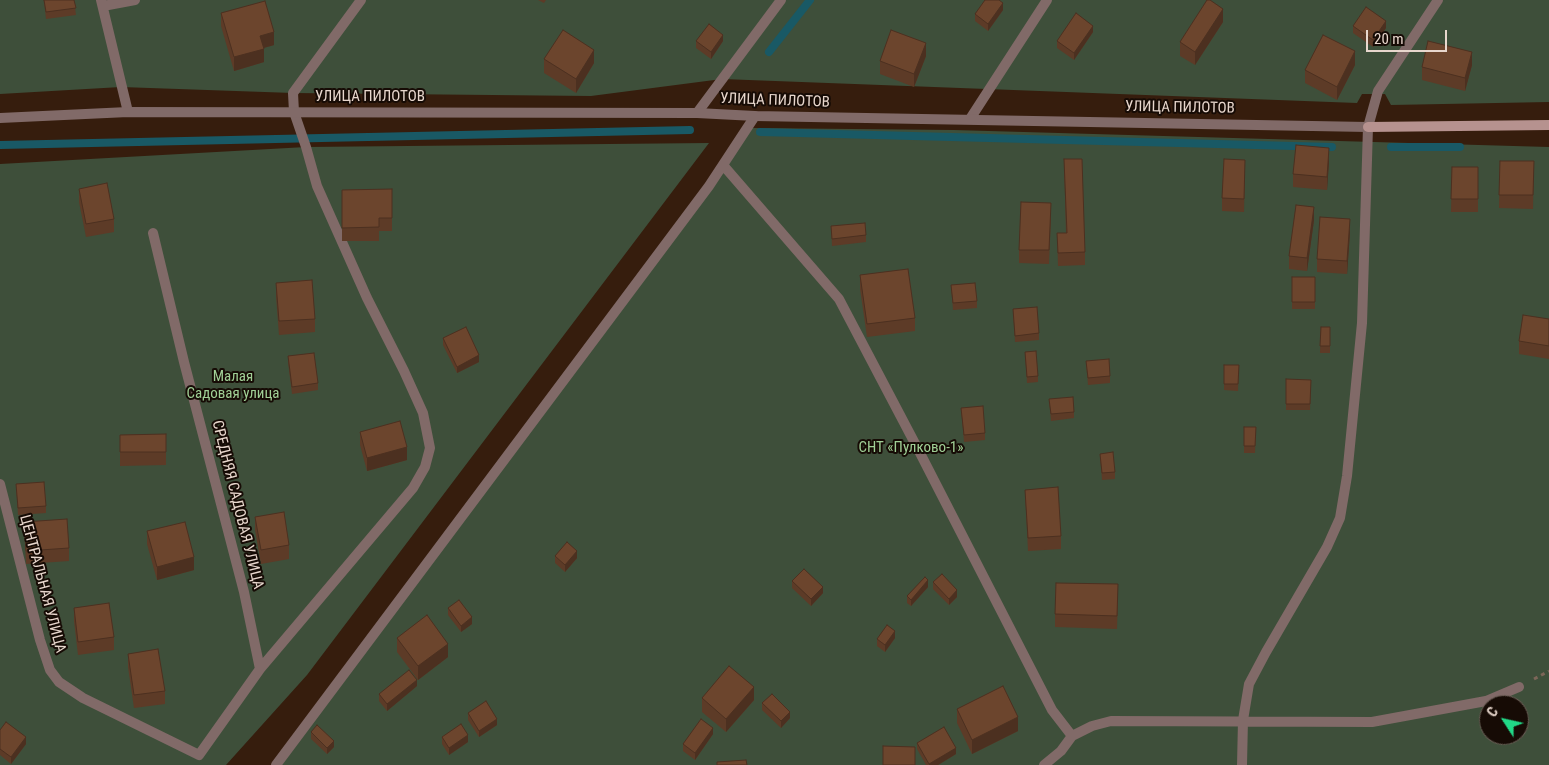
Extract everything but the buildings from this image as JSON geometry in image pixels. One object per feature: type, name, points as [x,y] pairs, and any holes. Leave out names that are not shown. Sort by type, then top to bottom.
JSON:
[{"type":"street","points":[[128,112],[102,3],[135,0]]},
{"type":"street","points":[[260,669],[413,488],[425,467],[430,448],[423,413],[404,371],[366,298],[317,186],[294,112],[293,93],[361,0]]},
{"type":"street","points":[[697,113],[781,0]]},
{"type":"street","points":[[970,119],[1047,0]]},
{"type":"street","points":[[1242,765],[1243,720],[1249,684],[1327,547],[1340,518],[1347,476],[1362,323],[1368,127],[1378,91],[1438,0]]},
{"type":"street","name":"УЛИЦА ПИЛОТОВ","points":[[0,118],[128,112],[697,113],[755,116],[1368,127],[1549,125]]},
{"type":"street","points":[[276,765],[723,165],[755,116]]},
{"type":"street","points":[[723,165],[839,299],[920,452],[1047,702],[1072,736]]},
{"type":"street","name":"СРЕДНЯЯ САДОВАЯ УЛИЦА","points":[[153,233],[184,362],[244,592],[260,669]]},
{"type":"street","name":"ЦЕНТРАЛЬНАЯ УЛИЦА","points":[[0,484],[40,640],[50,670],[59,682],[83,698],[199,754],[260,669]]},
{"type":"street","points":[[1044,765],[1060,751],[1072,736],[1092,726],[1111,721],[1243,720],[1372,722],[1486,701],[1519,687]]},
{"type":"green space","points":[[0,0],[1549,0],[1549,102],[1391,105],[1385,94],[1362,94],[1357,103],[722,79],[591,96],[293,93],[121,87],[0,94]]},
{"type":"green space","name":"СНТ «Пулково-1»","points":[[752,128],[954,130],[1549,147],[1549,765],[276,765]]},
{"type":"green space","name":"Малая Садовая улица","points":[[709,143],[307,675],[226,765],[0,765],[0,164],[306,147]]},
{"type":"waterway","points":[[769,52],[810,0]]},
{"type":"waterway","points":[[0,145],[690,130]]},
{"type":"waterway","points":[[760,132],[1332,147]]},
{"type":"waterway","points":[[1391,147],[1460,147]]}]
